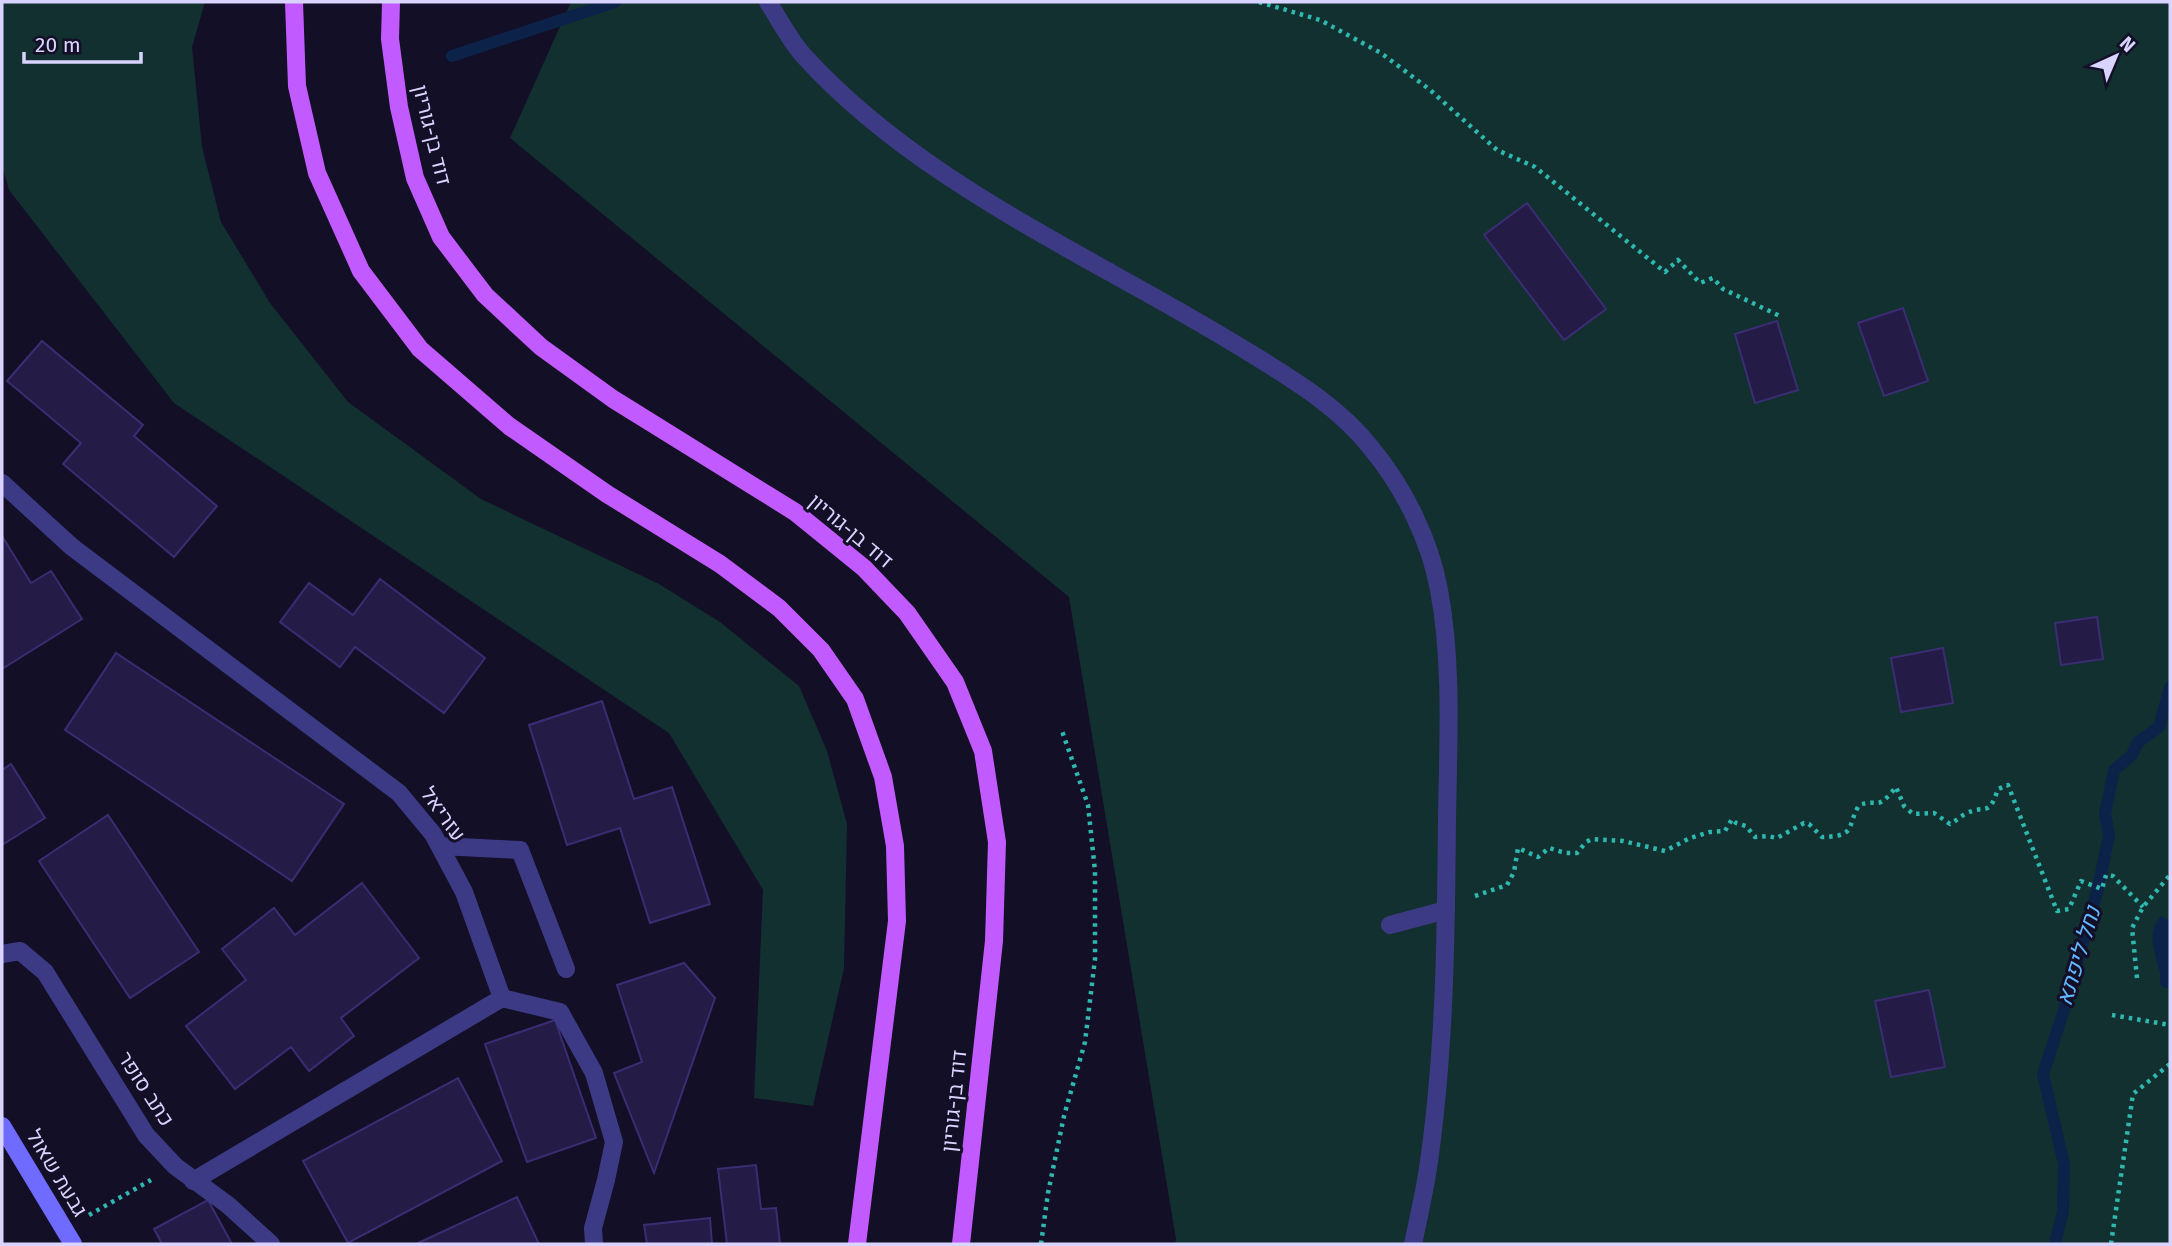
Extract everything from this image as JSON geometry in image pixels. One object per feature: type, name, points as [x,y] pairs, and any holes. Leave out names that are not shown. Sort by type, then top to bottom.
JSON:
[{"type":"main road","points":[[294,2],[297,86],[317,173],[361,271],[421,349],[509,426],[607,494],[720,564],[779,608],[821,650],[855,699],[884,777],[895,846],[897,921],[858,1244]]},
{"type":"main road","name":"דוד בן-גוריון","points":[[391,2],[390,38],[399,107],[415,177],[441,237],[485,295],[541,347],[613,399],[795,512],[864,568],[907,613],[955,682],[983,751],[997,842],[994,941],[961,1244]]},
{"type":"street","points":[[768,2],[800,52],[839,90],[897,139],[959,185],[1011,217],[1185,314],[1290,377],[1338,412],[1372,448],[1397,485],[1424,538],[1439,588],[1446,645],[1448,727],[1442,1037],[1427,1175],[1413,1244]]},
{"type":"street","name":"עזריאל","points":[[2,482],[72,547],[399,793],[433,834],[464,892],[502,998]]},
{"type":"street","points":[[440,846],[520,850],[566,969]]},
{"type":"street","points":[[1390,925],[1446,902]]},
{"type":"street","name":"כתב סופר","points":[[2,954],[20,951],[45,972],[146,1135],[175,1166],[228,1205],[271,1244]]},
{"type":"street","points":[[193,1181],[502,998],[560,1012],[594,1073],[614,1142],[593,1228],[594,1244]]},
{"type":"street","name":"גבעת שאול","points":[[2,1126],[68,1236]]},
{"type":"path","points":[[1259,2],[1320,20],[1381,53],[1429,89],[1497,150],[1535,167],[1665,272],[1678,260],[1700,283],[1713,278],[1723,289],[1782,317]]},
{"type":"path","points":[[1041,1244],[1061,1129],[1084,1042],[1096,959],[1095,871],[1088,805],[1062,731]]},
{"type":"path","points":[[1446,902],[1469,892],[1472,897],[1507,885],[1514,872],[1518,848],[1538,857],[1549,848],[1572,854],[1577,853],[1592,839],[1623,841],[1665,851],[1690,838],[1725,831],[1732,819],[1746,826],[1755,837],[1777,838],[1804,823],[1809,824],[1822,837],[1839,835],[1851,828],[1859,805],[1881,803],[1896,787],[1904,806],[1913,814],[1934,813],[1950,824],[1966,813],[1986,810],[1991,806],[1998,789],[2008,785],[2056,911],[2069,909],[2081,881],[2102,889],[2106,875],[2113,876],[2143,907]]},
{"type":"path","points":[[2137,978],[2132,928],[2143,907],[2170,874]]},
{"type":"path","points":[[2112,1016],[2170,1026]]},
{"type":"path","points":[[2112,1244],[2133,1094],[2170,1064]]},
{"type":"path","points":[[68,1236],[135,1189]]},
{"type":"green space","points":[[2,2],[205,2],[192,47],[202,147],[221,222],[270,303],[348,402],[481,499],[659,584],[720,622],[799,686],[827,751],[847,824],[844,968],[813,1106],[754,1098],[763,890],[669,733],[174,403],[9,190],[2,165]]},
{"type":"green space","points":[[571,2],[2170,2],[2170,1244],[1175,1244],[1069,597],[510,138]]},
{"type":"water","points":[[2161,916],[2170,921],[2170,975],[2159,971],[2154,949],[2154,929]]},
{"type":"building","points":[[1527,203],[1606,309],[1564,340],[1484,235]]},
{"type":"building","points":[[1903,308],[1928,381],[1884,396],[1858,323]]},
{"type":"building","points":[[1777,321],[1798,390],[1755,403],[1735,334]]},
{"type":"building","points":[[42,341],[143,425],[134,436],[217,506],[174,557],[63,464],[81,443],[7,381]]},
{"type":"building","points":[[2,536],[31,583],[51,571],[82,619],[2,669]]},
{"type":"building","points":[[380,579],[485,658],[444,713],[355,647],[340,667],[280,622],[309,583],[353,615]]},
{"type":"building","points":[[2097,617],[2103,659],[2061,665],[2055,623]]},
{"type":"building","points":[[1943,648],[1953,703],[1901,712],[1891,658]]},
{"type":"building","points":[[116,653],[344,804],[292,881],[65,730]]},
{"type":"building","points":[[602,701],[634,799],[672,787],[710,904],[650,923],[620,828],[567,845],[529,725]]},
{"type":"building","points":[[11,764],[45,818],[2,845],[2,770]]},
{"type":"building","points":[[108,815],[199,952],[130,998],[39,861]]},
{"type":"building","points":[[362,883],[419,958],[341,1018],[354,1036],[309,1071],[291,1047],[235,1089],[186,1026],[246,980],[222,949],[274,908],[295,935]]},
{"type":"building","points":[[684,963],[715,998],[654,1173],[614,1073],[642,1062],[617,985]]},
{"type":"building","points":[[1929,990],[1945,1067],[1891,1077],[1875,1001]]},
{"type":"building","points":[[555,1020],[596,1138],[527,1162],[485,1044]]},
{"type":"building","points":[[458,1078],[502,1161],[348,1243],[303,1161]]},
{"type":"building","points":[[756,1165],[761,1209],[776,1208],[780,1244],[727,1244],[718,1169]]},
{"type":"building","points":[[517,1197],[539,1244],[416,1244]]},
{"type":"building","points":[[208,1200],[232,1244],[162,1244],[154,1229]]},
{"type":"building","points":[[710,1218],[712,1244],[647,1244],[644,1225]]},
{"type":"waterway","points":[[452,56],[615,2]]},
{"type":"waterway","name":"נחל ליפתא","points":[[2055,1244],[2063,1211],[2064,1164],[2043,1074],[2098,888],[2109,835],[2105,814],[2114,770],[2132,755],[2138,742],[2159,727],[2170,687]]},
{"type":"waterway","points":[[2166,974],[2166,982]]}]
